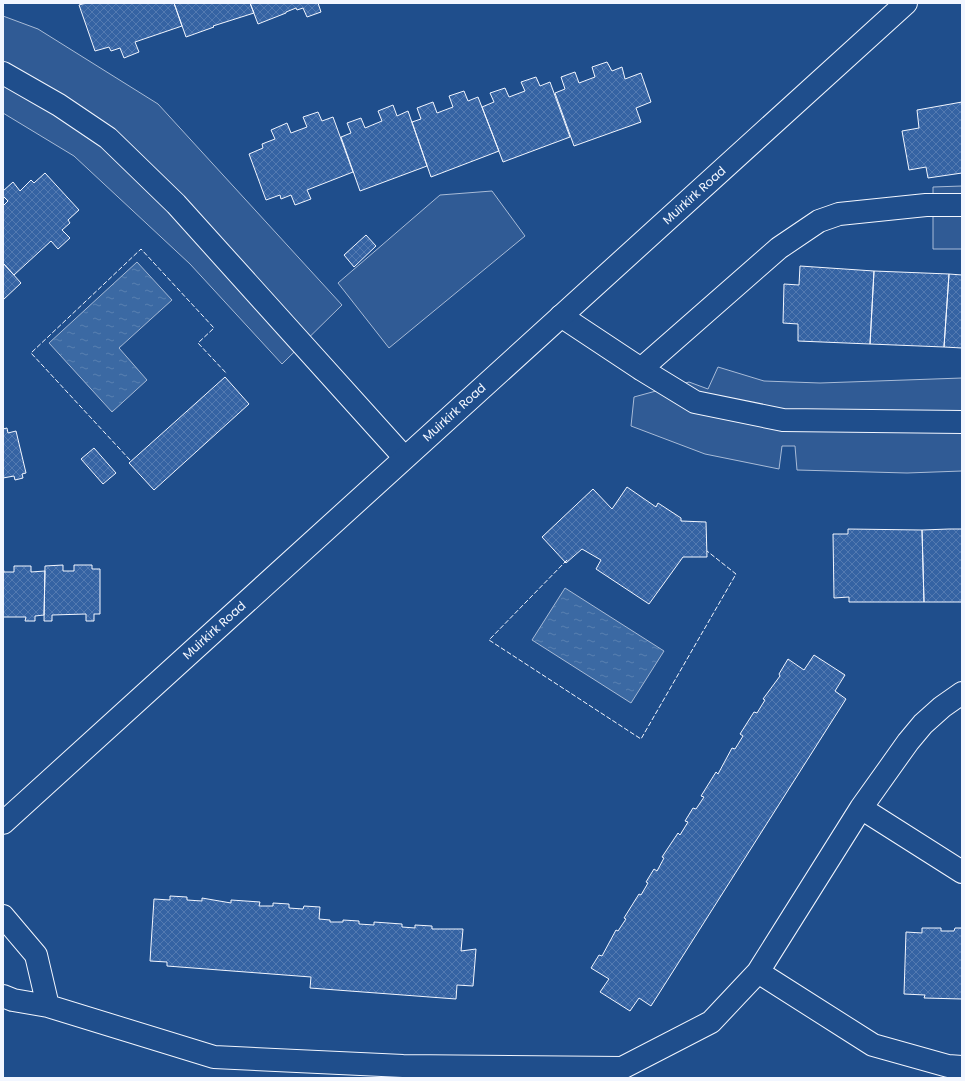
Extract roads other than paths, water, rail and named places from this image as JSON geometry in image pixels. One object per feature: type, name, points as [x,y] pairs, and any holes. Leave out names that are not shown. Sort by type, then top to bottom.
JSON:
[{"type":"main road","name":"Muirkirk Road","points":[[3,823],[404,457],[906,3]]},
{"type":"main road","points":[[3,73],[59,105],[108,138],[176,204],[404,457]]},
{"type":"main road","points":[[641,369],[779,248],[819,221],[839,214],[918,206],[962,206]]},
{"type":"main road","points":[[561,316],[641,369],[695,402],[783,420],[962,422]]},
{"type":"main road","points":[[3,996],[13,1000],[48,1006],[214,1057],[403,1066],[622,1068],[711,1022],[758,972],[861,808],[908,742],[923,724],[942,707],[962,693]]},
{"type":"main road","points":[[861,808],[962,872]]},
{"type":"main road","points":[[3,916],[36,955],[48,1006]]},
{"type":"main road","points":[[758,972],[873,1044],[948,1066],[962,1067]]},
{"type":"water","points":[[137,262],[172,300],[119,348],[147,380],[112,412],[49,343]]},
{"type":"water","points":[[565,588],[664,651],[631,703],[532,640]]}]
